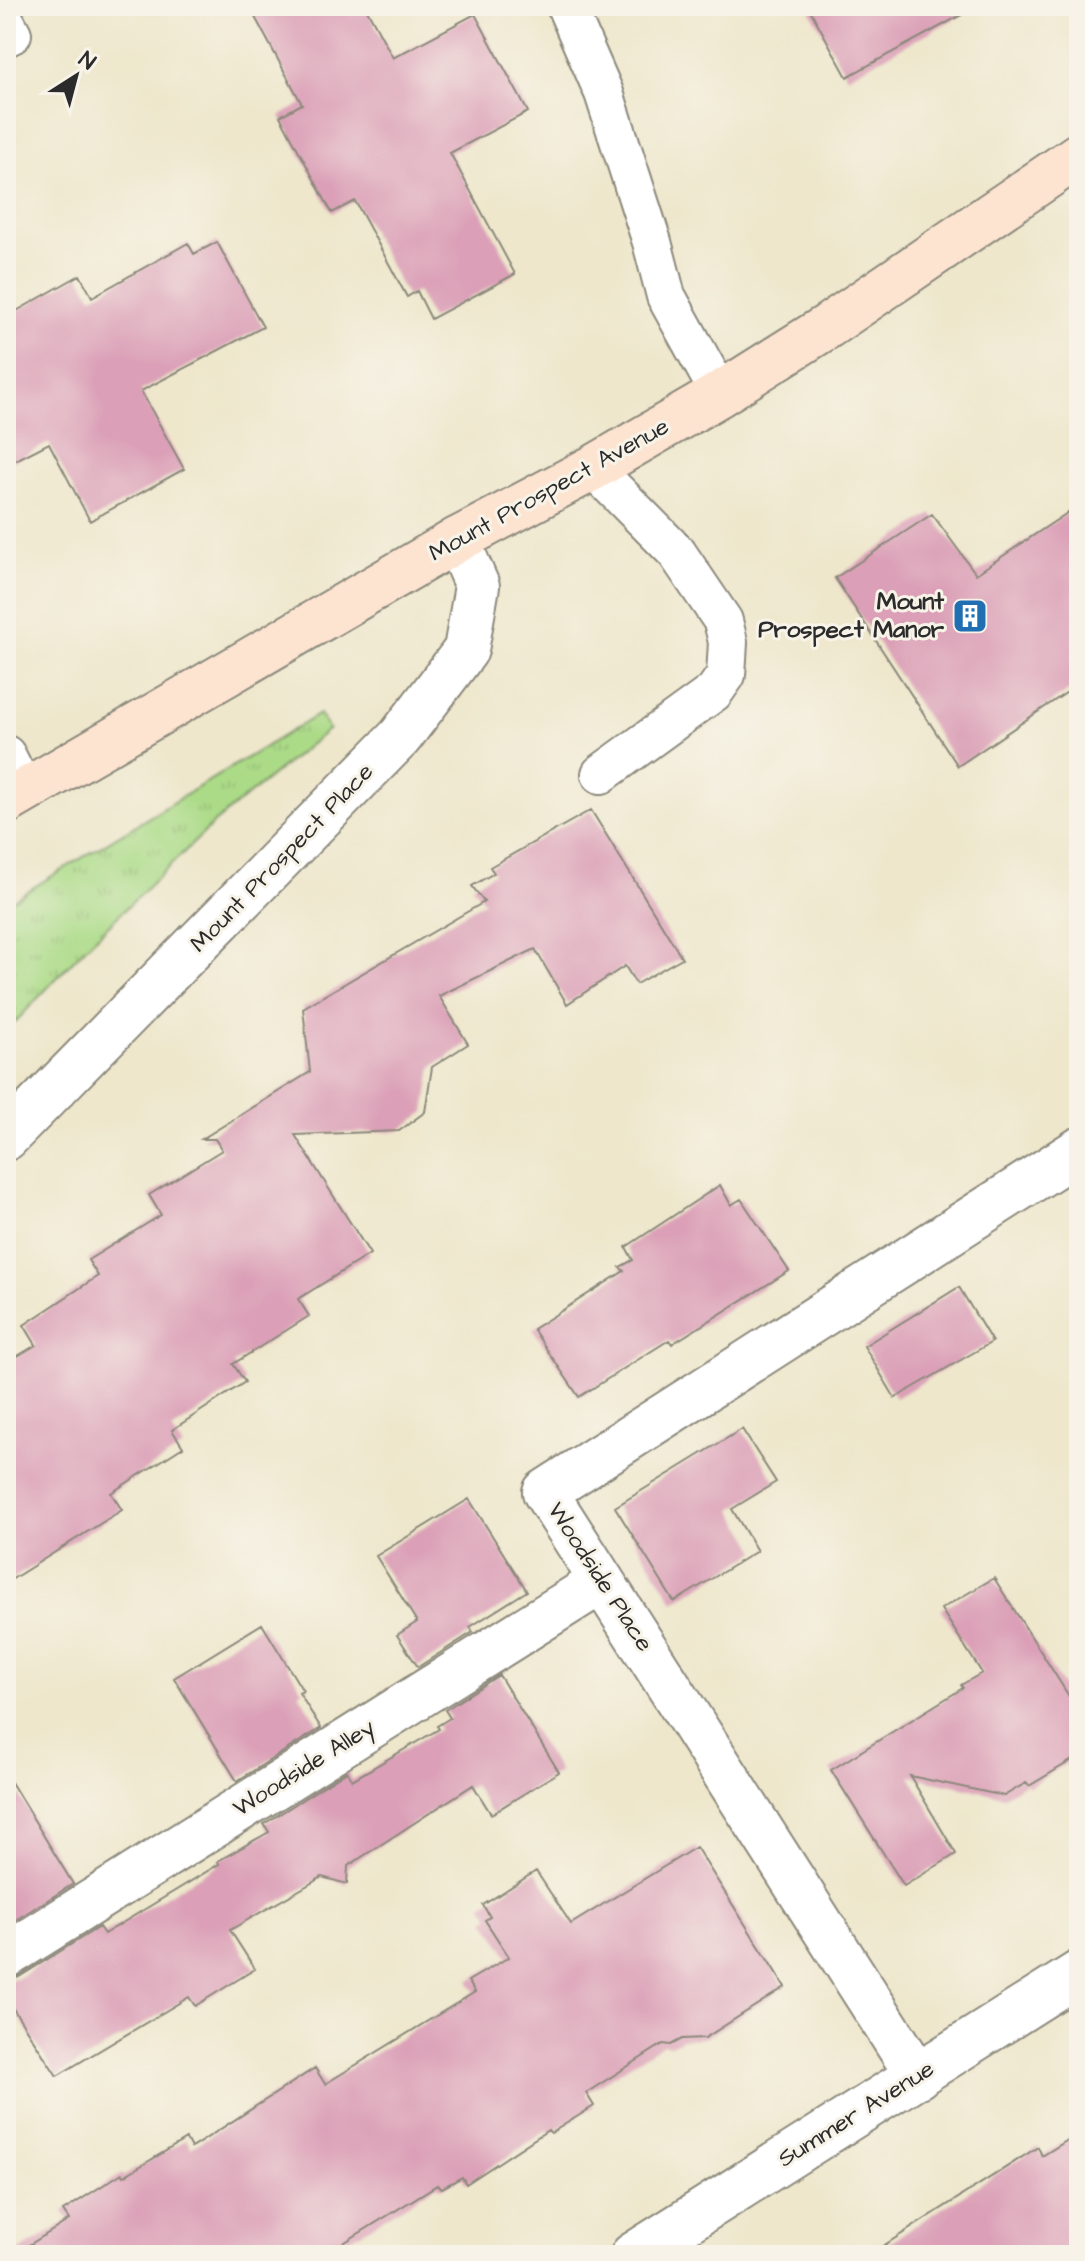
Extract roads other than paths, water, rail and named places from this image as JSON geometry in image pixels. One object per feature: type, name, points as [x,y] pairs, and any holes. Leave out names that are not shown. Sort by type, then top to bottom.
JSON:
[{"type":"main road","name":"Mount Prospect Avenue","points":[[12,783],[593,468],[720,394],[828,326],[1079,155]]},
{"type":"street","name":"Mount Prospect Place","points":[[6,1138],[400,737],[466,650],[477,586],[457,540]]},
{"type":"street","name":"Woodside Place","points":[[918,2076],[545,1492],[1079,1150]]},
{"type":"street","name":"Woodside Alley","points":[[6,1956],[602,1581]]},
{"type":"street","name":"Summer Avenue","points":[[633,2255],[1079,1973]]},
{"type":"lane","points":[[566,6],[604,93],[666,296],[720,394]]},
{"type":"lane","points":[[6,23],[12,34],[6,37]]},
{"type":"lane","points":[[593,468],[677,553],[723,621],[728,642],[726,675],[714,692],[601,774]]},
{"type":"place","name":"Mount Prospect Manor","points":[[970,616]]}]
